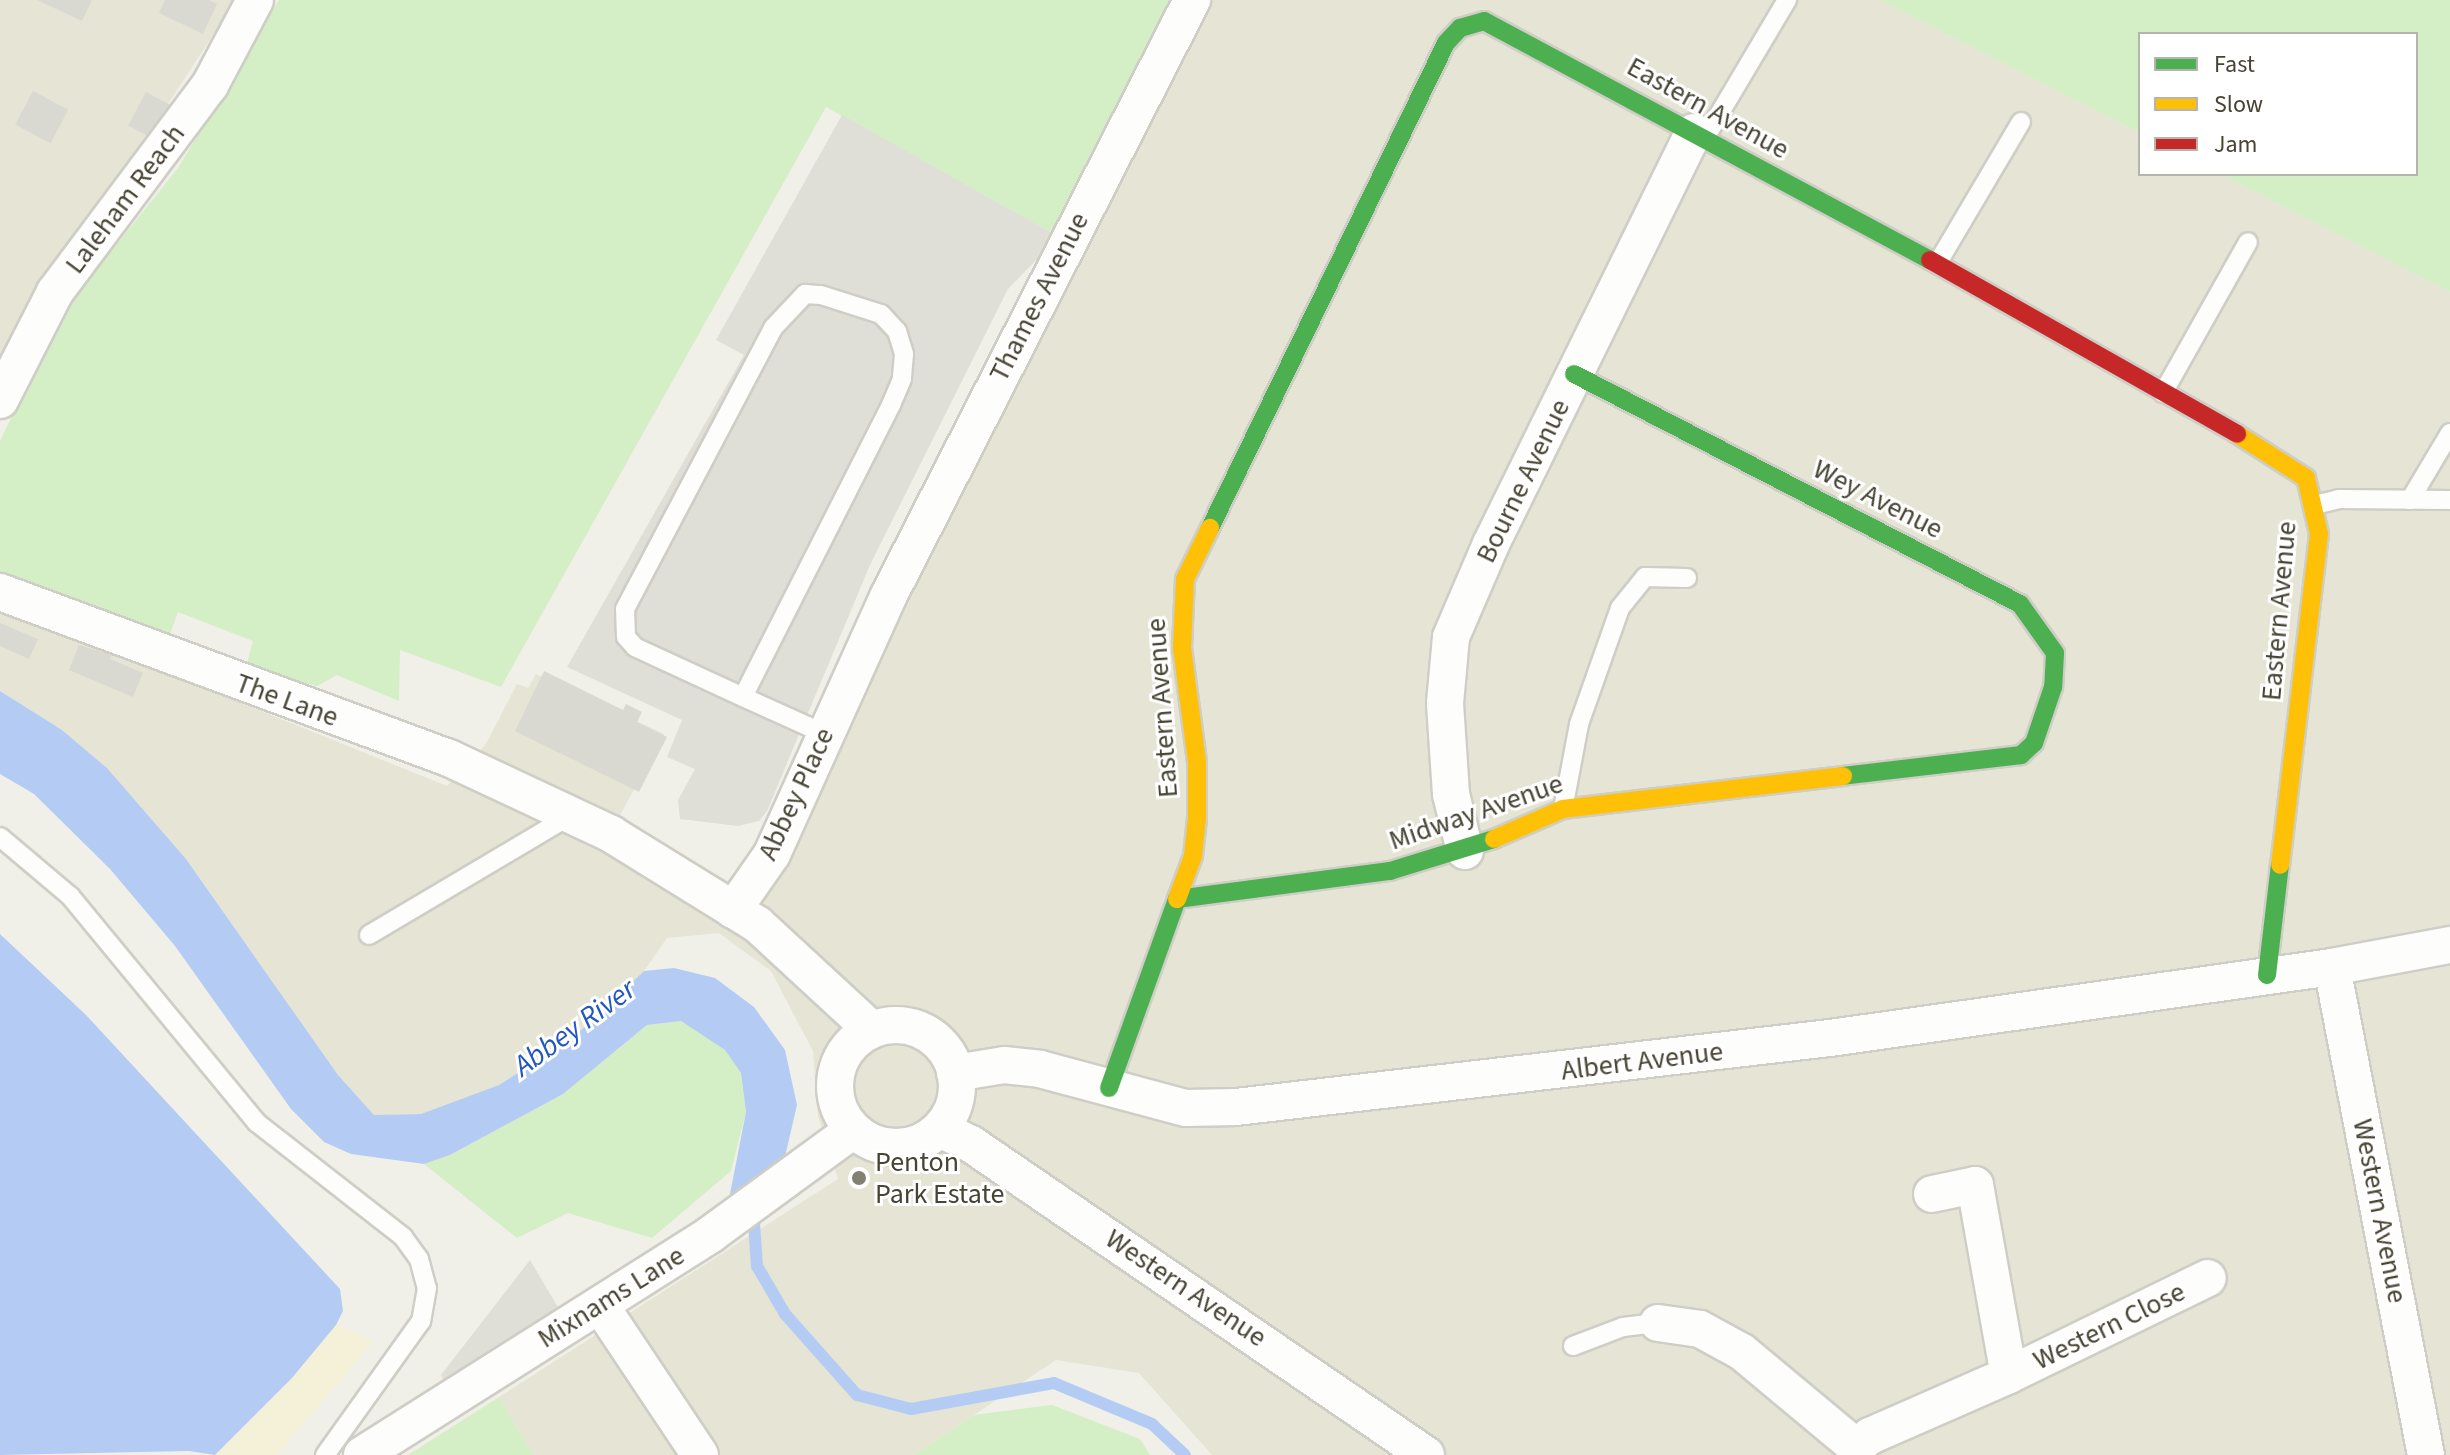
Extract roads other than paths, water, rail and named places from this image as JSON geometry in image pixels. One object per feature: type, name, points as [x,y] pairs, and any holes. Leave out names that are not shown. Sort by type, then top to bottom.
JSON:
[{"type":"street","name":"Laleham Reach","points":[[0,400],[9,357],[87,245],[210,85],[255,0]]},
{"type":"street","name":"Thames Avenue","points":[[889,595],[1192,0]]},
{"type":"street","name":"Eastern Avenue","points":[[1177,899],[1193,856],[1197,820],[1197,762],[1182,648],[1185,579],[1446,43],[1460,28],[1484,21],[1937,264],[2282,459],[2306,478],[2315,505],[2319,534],[2267,975]]},
{"type":"street","name":"Bourne Avenue","points":[[1465,851],[1451,794],[1445,703],[1451,637],[1574,374],[1699,135]]},
{"type":"street","name":"Wey Avenue","points":[[1574,374],[2020,604],[2055,653],[2053,687],[2034,743]]},
{"type":"street","name":"The Lane","points":[[0,592],[449,758],[571,815],[733,910]]},
{"type":"street","name":"Abbey Place","points":[[733,910],[772,854],[889,595]]},
{"type":"street","name":"Midway Avenue","points":[[1177,899],[1390,871],[1465,851],[1563,809],[2021,755],[2034,743]]},
{"type":"street","points":[[1109,1088],[1177,899]]},
{"type":"street","points":[[733,910],[757,924],[872,1030]]},
{"type":"street","name":"Albert Avenue","points":[[955,1073],[1004,1065],[1186,1108],[1236,1107],[1830,1038],[2332,967],[2450,945]]},
{"type":"street","name":"Western Avenue","points":[[2332,967],[2426,1455]]},
{"type":"street","points":[[896,1025],[920,1030],[939,1043],[955,1073],[953,1110],[940,1129],[920,1143],[897,1148],[873,1144],[853,1130],[840,1110],[834,1087],[839,1063],[853,1044],[872,1030],[896,1025]]},
{"type":"street","name":"Western Avenue","points":[[940,1129],[984,1152],[1426,1455]]},
{"type":"street","name":"Mixnams Lane","points":[[362,1455],[711,1234],[853,1130]]},
{"type":"street","name":"Western Close","points":[[1932,1194],[1975,1185],[2009,1375]]},
{"type":"street","name":"Western Close","points":[[1658,1323],[1700,1329],[1742,1352],[1856,1451],[2208,1278]]},
{"type":"street","points":[[600,1305],[700,1455]]},
{"type":"street","points":[[2435,1455],[2450,1454]]},
{"type":"lane","points":[[1484,21],[1490,0]]},
{"type":"lane","points":[[1699,135],[1787,0]]},
{"type":"lane","points":[[1937,264],[2021,122]]},
{"type":"lane","points":[[2163,393],[2248,242]]},
{"type":"lane","points":[[743,697],[902,379],[904,354],[889,323],[881,314],[821,295],[805,294],[773,328],[625,609],[626,637],[635,647],[743,697],[825,734]]},
{"type":"lane","points":[[2410,500],[2450,433]]},
{"type":"lane","points":[[2315,505],[2450,500]]},
{"type":"lane","points":[[1563,809],[1579,724],[1620,608],[1645,577],[1687,578]]},
{"type":"lane","points":[[369,935],[571,815]]},
{"type":"lane","points":[[0,837],[70,896],[256,1122],[403,1237],[419,1259],[427,1288],[421,1321],[325,1455]]},
{"type":"lane","points":[[1573,1346],[1623,1327],[1658,1323]]},
{"type":"water","points":[[0,691],[62,730],[107,768],[186,859],[338,1075],[374,1115],[421,1114],[499,1085],[575,1036],[644,971],[674,968],[715,978],[754,1007],[785,1050],[797,1105],[784,1161],[728,1204],[746,1112],[741,1073],[725,1050],[681,1021],[647,1025],[563,1094],[450,1155],[424,1164],[351,1154],[324,1142],[291,1109],[175,946],[110,869],[34,794],[0,774]]},
{"type":"water","points":[[0,934],[86,1015],[340,1289],[343,1311],[336,1325],[292,1378],[215,1455],[189,1451],[0,1455]]},
{"type":"waterway","name":"Abbey River","points":[[753,1208],[757,1266],[785,1314],[857,1395],[911,1409],[1054,1383],[1152,1424],[1185,1455]]},
{"type":"place","name":"Penton Park Estate","points":[[859,1178]]}]
